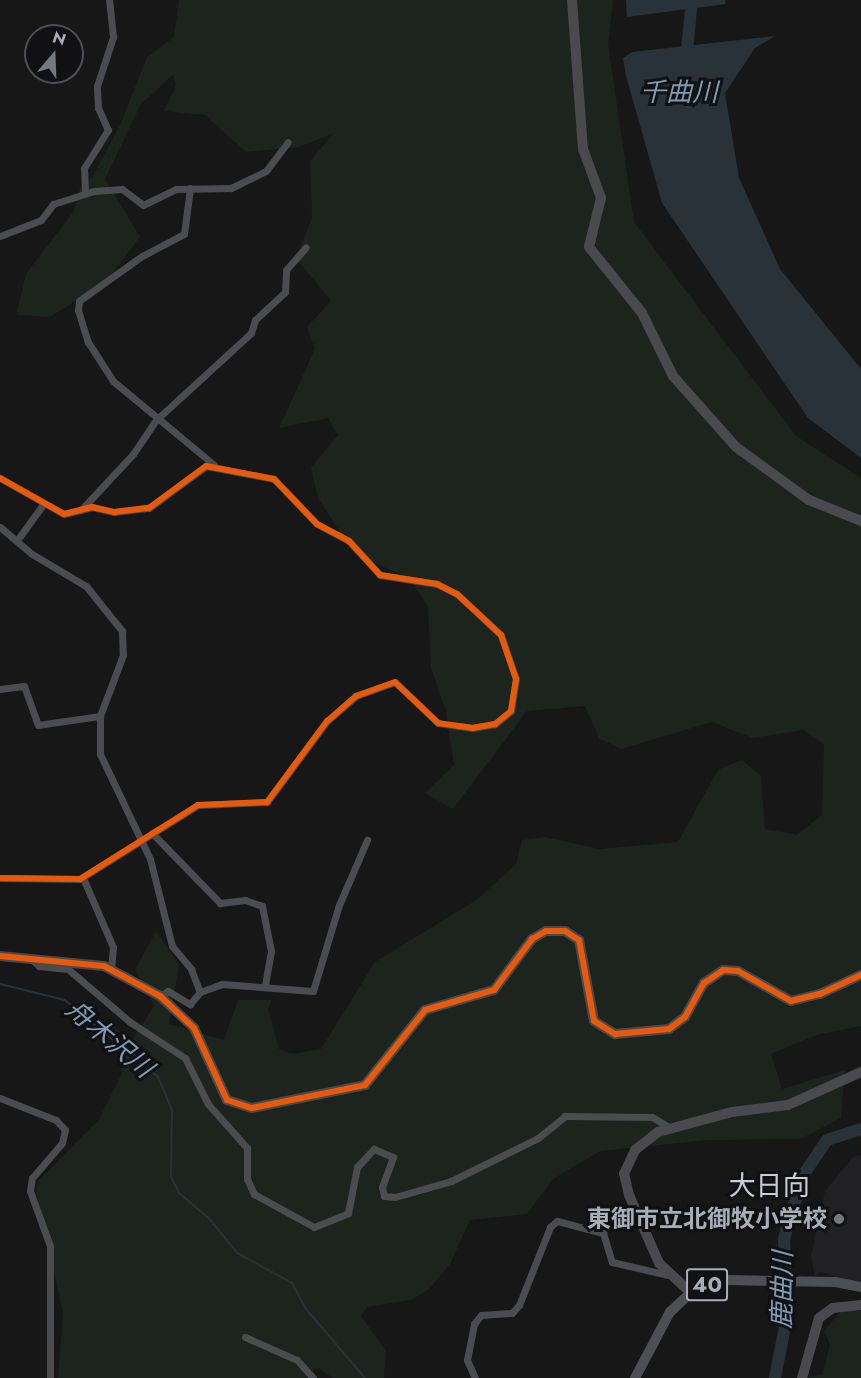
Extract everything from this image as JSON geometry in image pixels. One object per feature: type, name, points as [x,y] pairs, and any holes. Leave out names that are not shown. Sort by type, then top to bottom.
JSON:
[{"type":"main road","points":[[572,0],[583,149],[601,198],[589,247],[637,305],[673,376],[736,447],[809,500],[861,521]]},
{"type":"main road","points":[[0,956],[111,969],[160,996],[194,1028],[221,1093],[235,1105],[252,1108],[365,1085],[425,1010],[494,990],[532,939],[546,931],[565,931],[579,940],[594,1022],[621,1035],[669,1029],[685,1017],[704,982],[723,970],[738,970],[790,1001],[820,994],[861,975]]},
{"type":"main road","points":[[689,1291],[668,1275],[629,1195],[624,1174],[635,1150],[670,1128],[788,1105],[861,1072]]},
{"type":"main road","name":"40","points":[[635,1378],[670,1312],[689,1291],[726,1280],[815,1281],[861,1287]]},
{"type":"main road","points":[[802,1378],[819,1318],[833,1308],[861,1305]]},
{"type":"street","points":[[86,193],[84,168],[108,130],[97,86],[113,37],[109,0]]},
{"type":"street","points":[[0,236],[41,220],[53,204],[86,193],[122,189],[148,205],[171,191],[190,188],[226,189],[256,177],[288,142]]},
{"type":"street","points":[[0,878],[83,878],[207,802],[244,806],[267,802],[327,721],[356,696],[395,682],[438,723],[462,729],[503,719],[515,693],[514,666],[505,641],[457,594],[437,584],[380,575],[349,541],[317,524],[285,485],[214,465],[156,420],[101,364],[88,342],[79,301],[142,256],[184,234],[190,188]]},
{"type":"street","points":[[81,510],[156,420],[251,333],[255,320],[285,292],[286,270],[306,247]]},
{"type":"street","points":[[0,478],[42,506],[64,514],[81,510],[149,508],[197,470],[214,465]]},
{"type":"street","points":[[18,538],[42,506]]},
{"type":"street","points":[[0,527],[18,538],[32,554],[86,586],[122,631],[123,655],[100,717],[103,766],[150,859],[172,946],[191,969],[200,992]]},
{"type":"street","points":[[0,689],[24,686],[38,725],[100,717]]},
{"type":"street","points":[[153,833],[220,903],[245,900],[262,906],[271,951],[265,986]]},
{"type":"street","points":[[160,996],[168,991],[190,1004],[200,992],[222,984],[265,986],[286,993],[294,987],[313,991],[339,905],[367,840]]},
{"type":"street","points":[[83,878],[113,947],[111,969]]},
{"type":"street","points":[[31,959],[39,966],[68,969],[130,1022],[185,1058],[208,1104],[247,1148],[247,1179],[254,1194],[314,1227],[348,1212],[357,1167],[374,1149],[393,1157],[382,1186],[384,1196],[395,1197],[451,1181],[538,1138],[566,1116],[652,1117],[670,1128]]},
{"type":"street","points":[[0,1098],[56,1120],[65,1130],[62,1143],[32,1178],[30,1191],[50,1246],[50,1378]]},
{"type":"street","points":[[475,1378],[467,1360],[474,1324],[481,1315],[512,1313],[519,1305],[549,1227],[557,1221],[603,1233],[612,1262],[668,1275]]},
{"type":"street","points":[[245,1337],[297,1359],[313,1378]]},
{"type":"shaded area","points":[[179,0],[613,0],[608,44],[634,222],[796,436],[861,478],[861,1026],[816,1035],[771,1054],[782,1089],[845,1070],[841,1118],[800,1139],[708,1140],[600,1151],[553,1179],[527,1214],[470,1220],[450,1264],[428,1290],[411,1300],[367,1307],[361,1316],[386,1351],[384,1378],[333,1378],[317,1367],[305,1378],[58,1378],[63,1312],[36,1191],[39,1180],[98,1121],[122,1073],[113,1025],[131,1042],[154,1006],[135,970],[156,931],[179,965],[169,1024],[224,1040],[238,1000],[272,1000],[268,1009],[279,1049],[292,1054],[321,1049],[375,962],[478,899],[516,864],[522,840],[545,837],[600,849],[678,842],[718,770],[742,760],[761,776],[765,829],[797,835],[822,815],[824,744],[803,730],[753,738],[712,722],[621,749],[599,738],[585,706],[527,711],[453,809],[425,793],[454,765],[446,711],[431,668],[428,607],[409,578],[354,554],[318,498],[311,468],[338,435],[328,418],[279,428],[315,349],[307,327],[331,301],[296,258],[312,218],[310,161],[334,133],[299,147],[246,152],[205,115],[164,111],[176,85],[173,75],[141,104],[105,179],[140,237],[106,282],[50,317],[16,315],[26,274],[74,211],[80,188],[92,178],[121,123],[147,57],[174,37]]},
{"type":"shaded area","name":"東御市立北御牧小学校","points":[[861,1155],[861,1284],[820,1272],[815,1277],[811,1256],[825,1191],[853,1157]]},
{"type":"shaded area","points":[[842,1310],[861,1311],[861,1378],[806,1378],[823,1374],[830,1344],[824,1331]]},
{"type":"water","points":[[626,0],[725,0],[726,4],[627,17]]},
{"type":"water","name":"千曲川","points":[[775,36],[755,48],[725,93],[739,178],[780,269],[861,369],[861,458],[808,418],[662,203],[626,76],[623,58],[632,52]]},
{"type":"waterway","name":"千曲川","points":[[686,60],[692,0]]},
{"type":"waterway","name":"舟木沢川","points":[[0,984],[65,1000],[158,1077],[172,1110],[171,1177],[179,1193],[208,1217],[237,1253],[292,1283],[306,1309],[365,1378]]},
{"type":"waterway","name":"鹿曲川","points":[[775,1378],[787,1316],[784,1239],[792,1210],[806,1171],[827,1140],[861,1129]]},
{"type":"cycle path","points":[[0,478],[64,514],[92,507],[114,512],[149,508],[206,466],[274,479],[317,524],[349,541],[380,575],[437,584],[457,594],[501,635],[516,679],[511,711],[495,724],[473,728],[438,723],[395,682],[356,696],[327,721],[267,802],[198,805],[80,879],[0,878]]},
{"type":"cycle path","points":[[0,956],[104,966],[160,996],[194,1028],[227,1100],[252,1108],[365,1085],[425,1010],[494,990],[532,939],[546,931],[565,931],[579,940],[594,1021],[615,1034],[669,1029],[685,1017],[704,983],[723,970],[738,971],[791,1001],[820,994],[861,975]]},
{"type":"place","name":"東御市立北御牧小学校","points":[[839,1219]]},
{"type":"district","name":"大日向","points":[[769,1186]]}]
